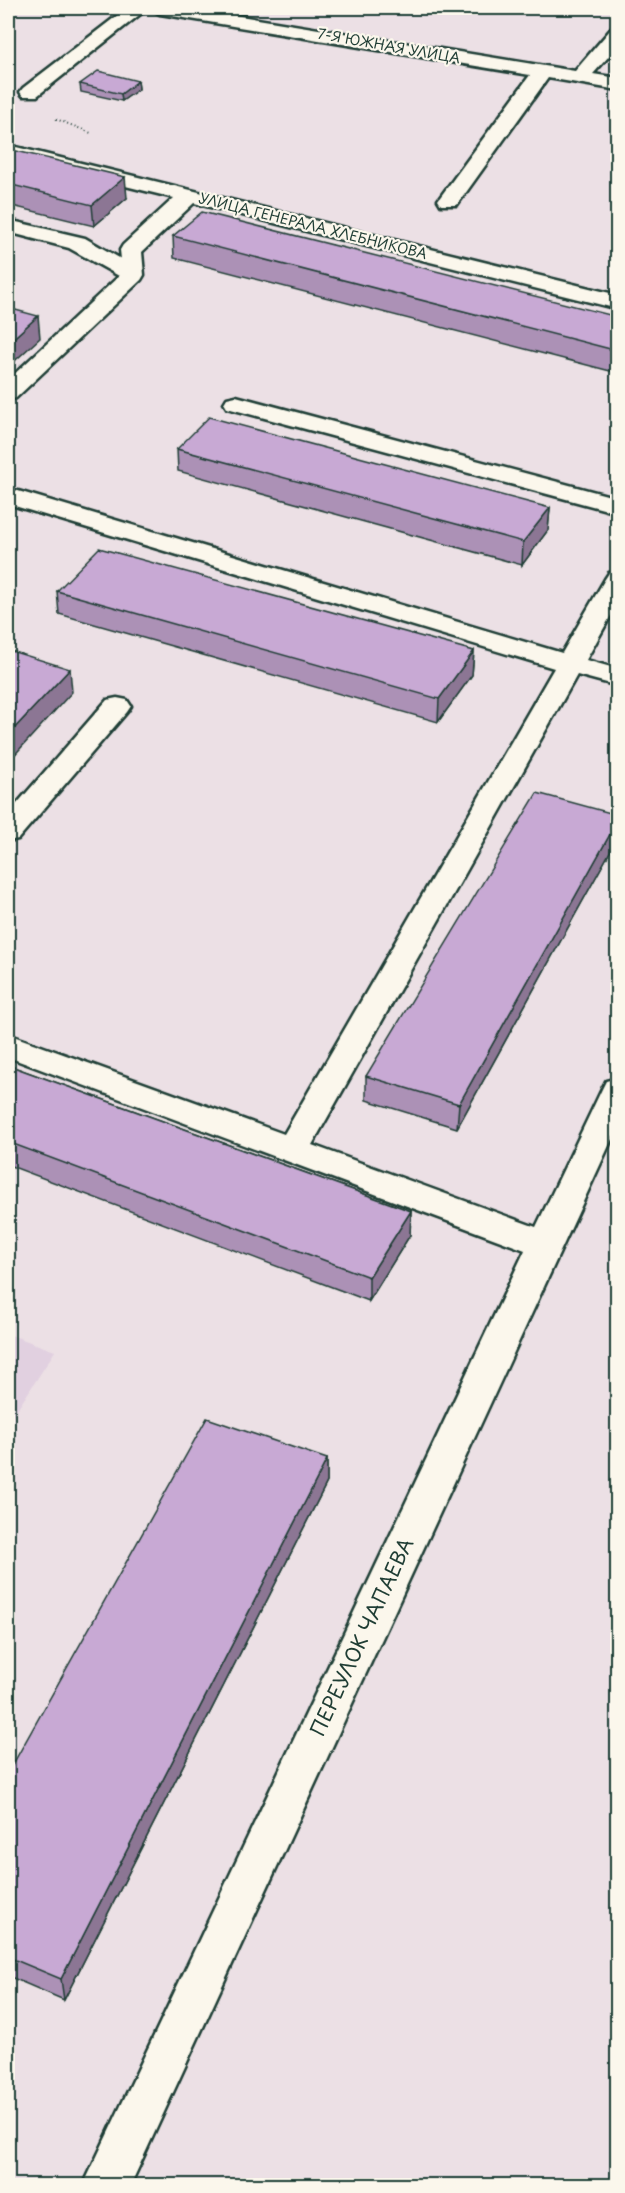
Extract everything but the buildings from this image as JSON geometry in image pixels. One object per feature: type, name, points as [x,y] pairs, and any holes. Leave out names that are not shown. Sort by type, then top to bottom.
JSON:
[{"type":"street","points":[[30,92],[138,8]]},
{"type":"street","name":"7-Я ЮЖНАЯ УЛИЦА","points":[[160,8],[618,84]]},
{"type":"street","points":[[579,78],[618,33]]},
{"type":"street","points":[[449,200],[542,72]]},
{"type":"street","name":"УЛИЦА ГЕНЕРАЛА ХЛЕБНИКОВА","points":[[8,151],[618,302]]},
{"type":"street","points":[[133,275],[131,250],[189,196]]},
{"type":"street","points":[[8,226],[77,243],[133,275]]},
{"type":"street","points":[[8,393],[133,275]]},
{"type":"street","points":[[236,403],[618,506]]},
{"type":"street","points":[[8,496],[618,678]]},
{"type":"street","points":[[292,1150],[618,579]]},
{"type":"street","points":[[8,832],[117,706]]},
{"type":"street","points":[[8,1045],[545,1244]]},
{"type":"street","name":"ПЕРЕУЛОК ЧАПАЕВА","points":[[106,2186],[618,1089]]},
{"type":"path","points":[[30,92],[52,101],[48,116],[101,137]]},
{"type":"shaded area","points":[[8,1334],[55,1351],[8,1424]]}]
